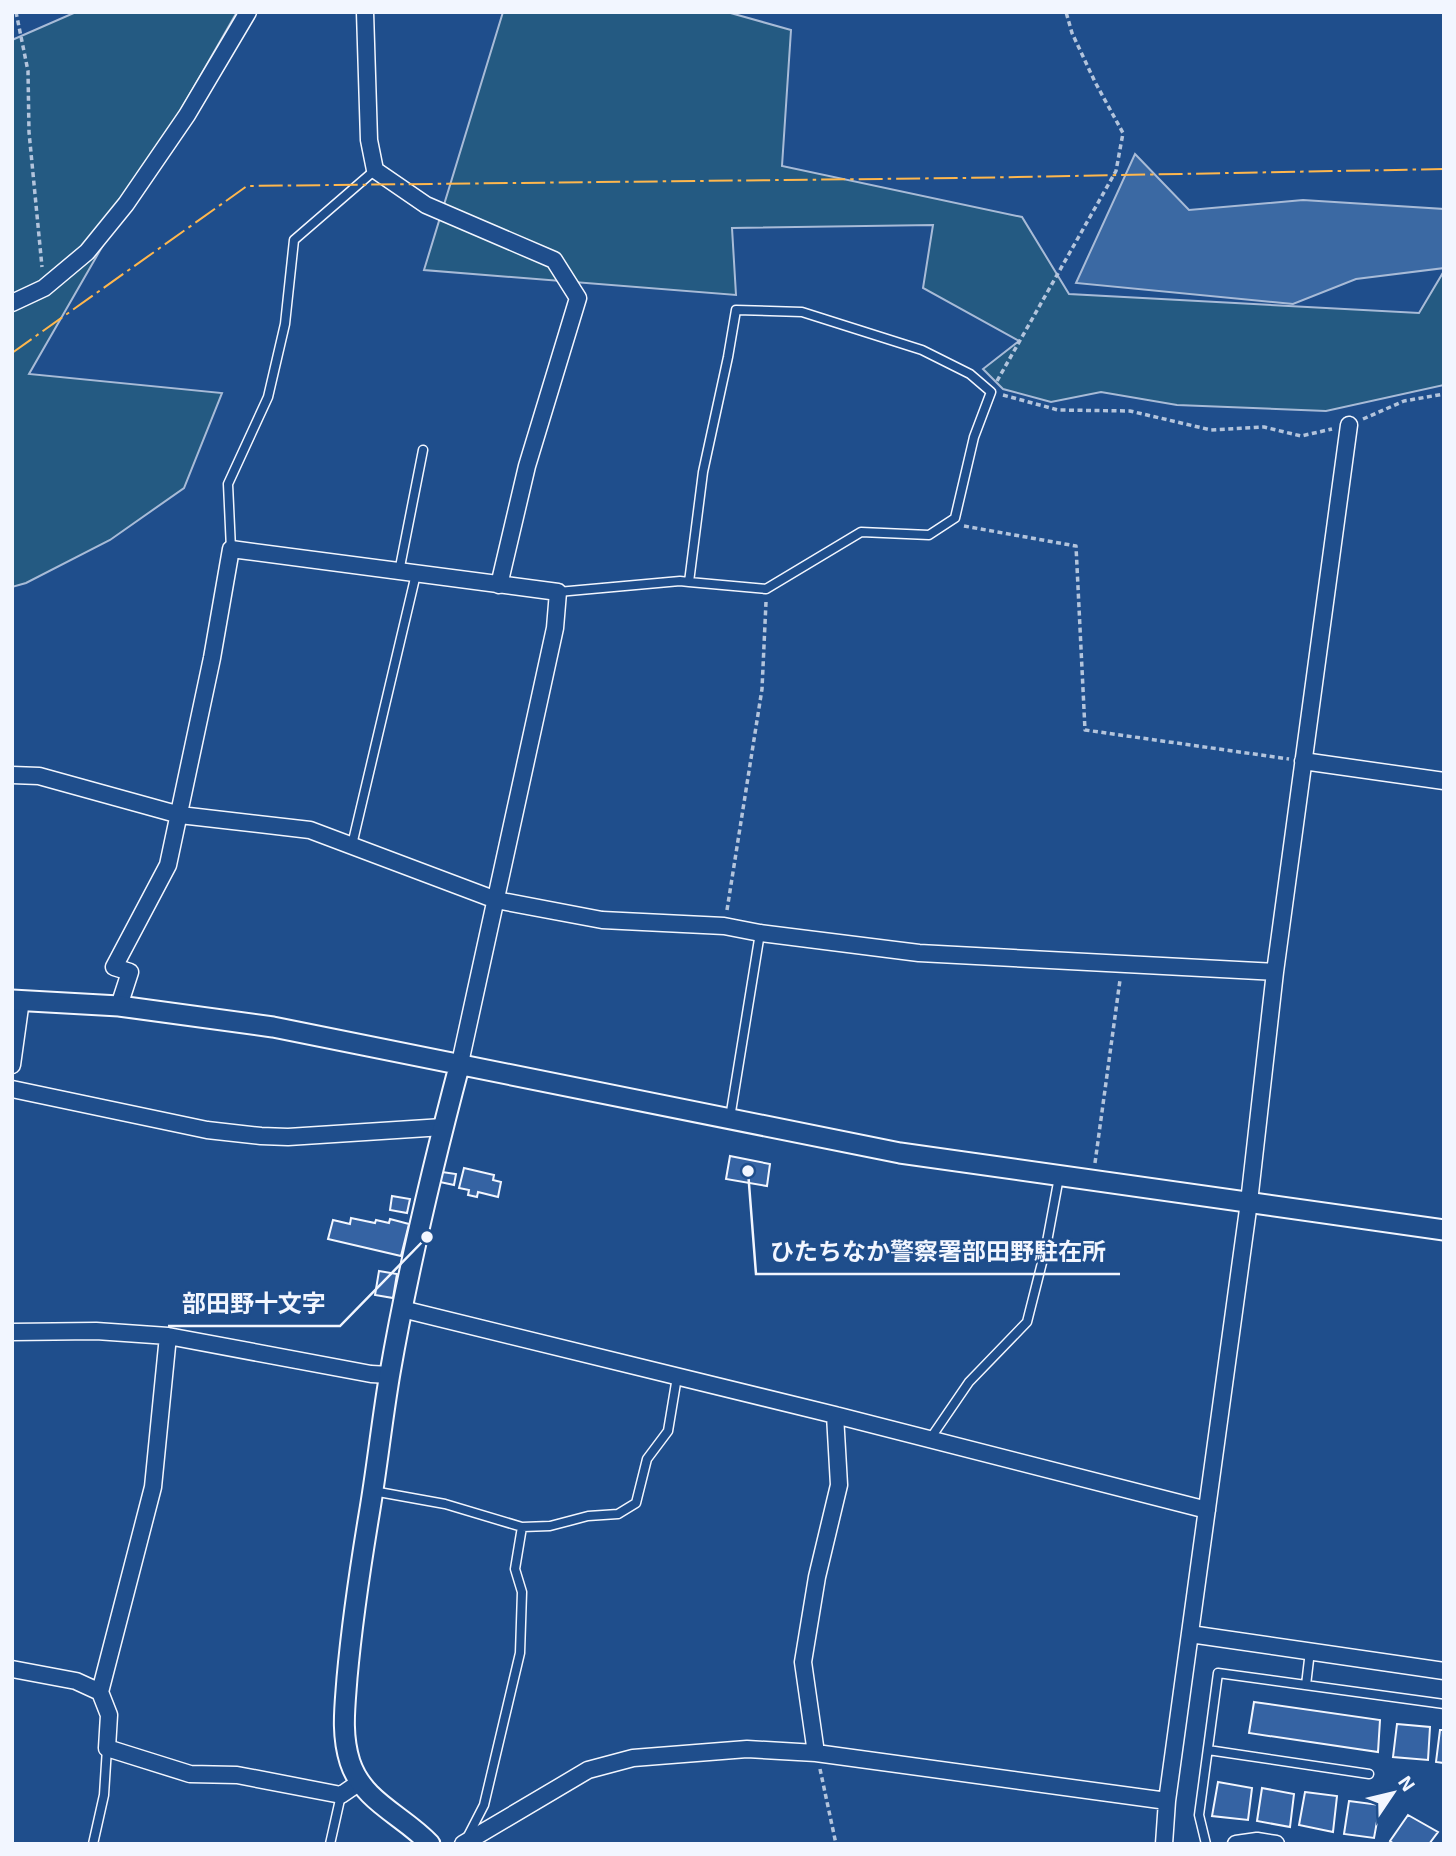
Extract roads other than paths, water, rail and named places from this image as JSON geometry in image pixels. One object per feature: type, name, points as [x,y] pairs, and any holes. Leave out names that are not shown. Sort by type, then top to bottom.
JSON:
[{"type":"street","points":[[12,303],[44,288],[87,251],[126,204],[187,114],[248,12]]},
{"type":"street","points":[[365,12],[369,140],[374,170],[426,205],[554,260],[578,298],[527,466],[499,585]]},
{"type":"street","points":[[1164,1844],[1167,1801],[1249,1202],[1275,972],[1349,425]]},
{"type":"street","points":[[119,1006],[130,972],[114,967],[168,865],[231,549],[558,592],[555,628],[496,900],[402,1309],[356,1590],[344,1715],[345,1746],[360,1782],[380,1805],[430,1844]]},
{"type":"street","points":[[1303,761],[1444,781]]},
{"type":"street","points":[[12,775],[39,776],[180,815],[310,830],[496,900],[602,920],[724,926],[919,953],[1275,972]]},
{"type":"street","points":[[12,1065],[16,1000],[119,1006],[273,1027],[900,1153],[1444,1230]]},
{"type":"street","points":[[12,1089],[207,1130],[261,1136],[288,1137],[443,1127]]},
{"type":"street","points":[[402,1309],[1207,1510]]},
{"type":"street","points":[[12,1332],[96,1331],[168,1336],[371,1374],[390,1375]]},
{"type":"street","points":[[168,1336],[153,1487],[100,1692],[109,1715],[107,1748],[190,1774],[237,1775],[341,1795],[360,1782]]},
{"type":"street","points":[[816,1753],[803,1662],[817,1577],[839,1485],[835,1415]]},
{"type":"street","points":[[1190,1634],[1444,1671]]},
{"type":"street","points":[[12,1669],[76,1681],[100,1692]]},
{"type":"street","points":[[464,1844],[587,1770],[633,1758],[747,1749],[816,1753],[1167,1801]]},
{"type":"street","points":[[1236,1844],[1257,1840],[1276,1844]]},
{"type":"lane","points":[[231,549],[228,484],[268,397],[285,324],[294,240],[374,170]]},
{"type":"lane","points":[[558,592],[689,582],[766,589],[861,532],[929,535],[955,519],[974,437],[991,392],[970,374],[922,350],[802,312],[736,310],[702,472],[689,582]]},
{"type":"lane","points":[[399,572],[423,450]]},
{"type":"lane","points":[[352,845],[416,574]]},
{"type":"lane","points":[[730,1118],[760,933]]},
{"type":"lane","points":[[930,1439],[969,1382],[1027,1321],[1046,1247],[1059,1176]]},
{"type":"lane","points":[[373,1491],[445,1504],[522,1527],[550,1526],[588,1517],[618,1514],[636,1503],[647,1459],[668,1431],[677,1377]]},
{"type":"lane","points":[[464,1844],[484,1805],[520,1653],[522,1592],[515,1569],[522,1527]]},
{"type":"lane","points":[[1306,1685],[1310,1651]]},
{"type":"lane","points":[[1206,1844],[1199,1815],[1218,1672],[1444,1704]]},
{"type":"lane","points":[[93,1844],[104,1795],[107,1748]]},
{"type":"lane","points":[[1208,1750],[1369,1774]]},
{"type":"lane","points":[[330,1844],[341,1795]]},
{"type":"place","name":"ひたちなか警察署部田野駐在所","points":[[748,1171]]},
{"type":"place","name":"部田野十文字","points":[[427,1237]]}]
